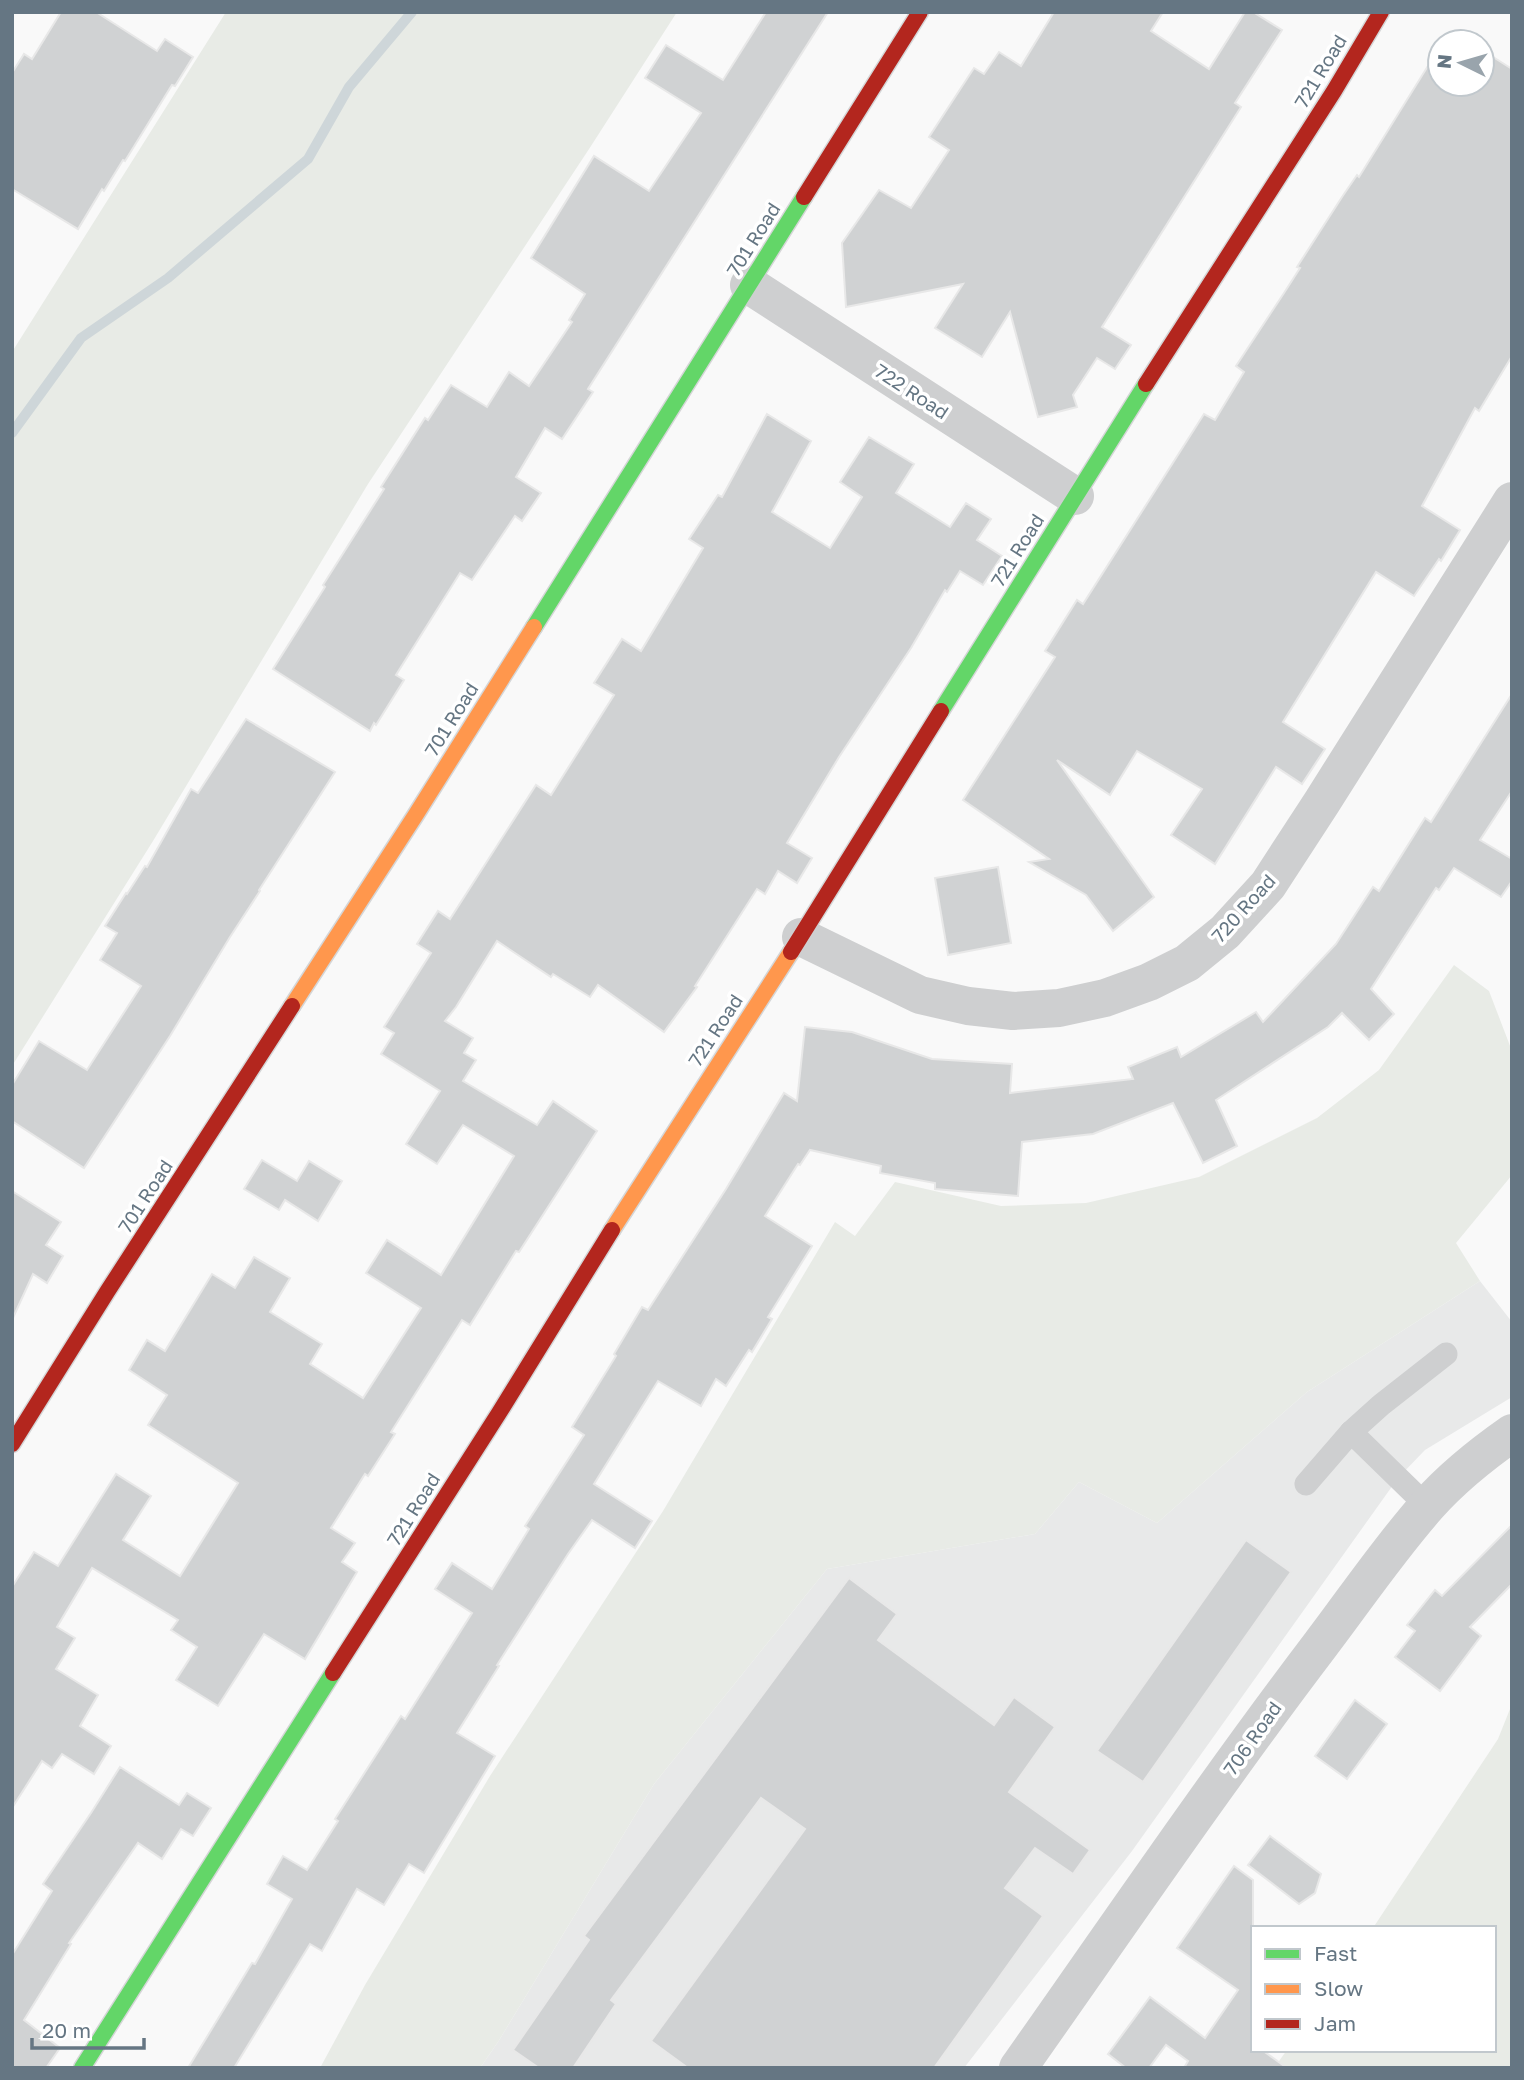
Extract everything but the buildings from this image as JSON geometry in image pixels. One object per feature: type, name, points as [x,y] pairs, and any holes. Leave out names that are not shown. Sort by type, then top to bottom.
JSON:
[{"type":"street","name":"701 Road","points":[[17,1428],[415,816],[920,12]]},
{"type":"street","name":"721 Road","points":[[82,2068],[477,1448],[656,1160],[801,937],[1075,496],[1334,91],[1381,12]]},
{"type":"street","name":"722 Road","points":[[749,285],[1075,496]]},
{"type":"street","name":"720 Road","points":[[801,937],[920,995],[968,1006],[1013,1011],[1059,1008],[1105,998],[1149,982],[1187,963],[1225,932],[1268,885],[1512,500]]},
{"type":"street","name":"706 Road","points":[[1018,2068],[1285,1692],[1427,1506],[1478,1457],[1512,1433]]},
{"type":"lane","points":[[1306,1484],[1351,1432],[1446,1354]]},
{"type":"lane","points":[[1351,1432],[1427,1506]]},
{"type":"shaded area","points":[[226,12],[677,12],[368,484],[153,841],[12,1066],[12,352]]},
{"type":"shaded area","points":[[1454,965],[1489,991],[1512,1051],[1512,1175],[1456,1243],[1480,1281],[1307,1392],[1157,1523],[1079,1482],[1035,1534],[827,1569],[654,1784],[480,2068],[320,2068],[365,1985],[490,1776],[663,1511],[835,1222],[855,1236],[895,1182],[1001,1206],[1086,1203],[1199,1177],[1317,1118],[1379,1070]]},
{"type":"shaded area","points":[[1480,1281],[1512,1322],[1512,1397],[1425,1450],[1398,1478],[1132,1851],[964,2068],[480,2068],[654,1784],[827,1569],[1035,1534],[1079,1482],[1157,1523],[1307,1392]]},
{"type":"shaded area","points":[[1512,1704],[1512,2068],[1274,2068],[1286,2052],[1496,2052],[1496,1926],[1374,1926],[1498,1739]]},
{"type":"waterway","points":[[12,433],[81,338],[168,278],[308,159],[349,87],[412,12]]},
{"type":"traffic: fast","points":[[534,627],[804,197]]},
{"type":"traffic: fast","points":[[941,711],[1146,384]]},
{"type":"traffic: fast","points":[[82,2068],[333,1673]]},
{"type":"traffic: slow","points":[[292,1006],[534,627]]},
{"type":"traffic: slow","points":[[612,1230],[791,952]]},
{"type":"traffic: jam","points":[[804,197],[920,12]]},
{"type":"traffic: jam","points":[[1146,384],[1334,91],[1381,12]]},
{"type":"traffic: jam","points":[[791,952],[941,711]]},
{"type":"traffic: jam","points":[[12,1444],[292,1006]]},
{"type":"traffic: jam","points":[[333,1673],[612,1230]]}]
